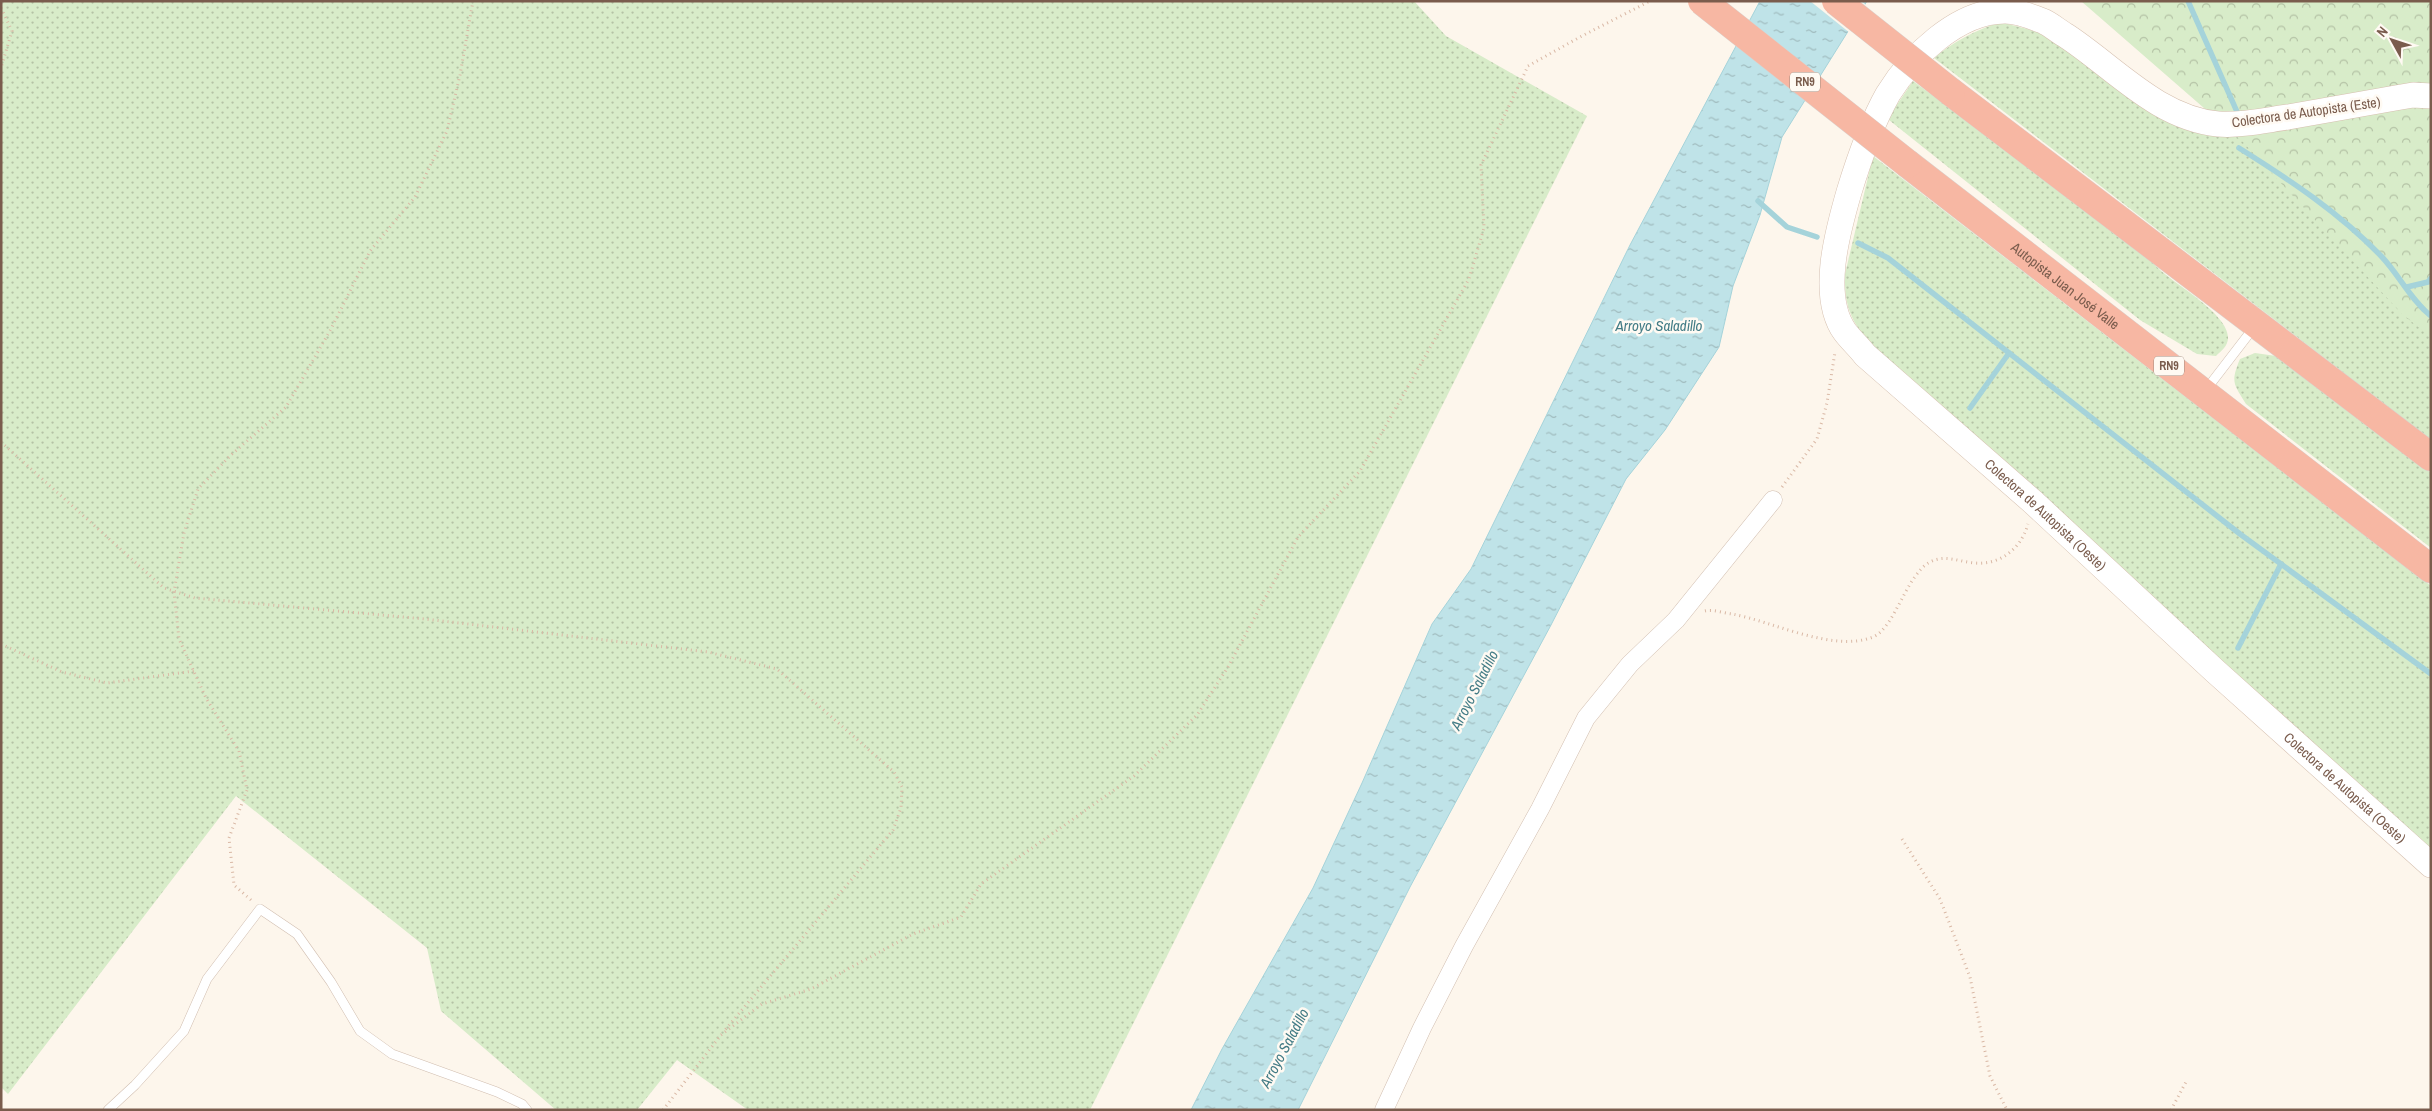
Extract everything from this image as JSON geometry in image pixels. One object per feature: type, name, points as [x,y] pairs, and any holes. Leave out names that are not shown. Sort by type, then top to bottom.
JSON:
[{"type":"highway","name":"Autopista Juan José Valle","points":[[1702,1],[1908,164],[2431,569]]},
{"type":"highway","points":[[1836,1],[1951,92],[2431,457]]},
{"type":"main road","name":"Colectora de Autopista (Este)","points":[[1887,97],[1897,81],[1926,47],[1944,33],[1975,17],[2005,11],[2042,21],[2083,47],[2124,80],[2158,103],[2189,116],[2218,124],[2265,120],[2413,95],[2431,96]]},
{"type":"main road","name":"Colectora de Autopista (Oeste)","points":[[1887,97],[1859,158],[1842,215],[1832,272],[1833,304],[1844,330],[1865,354],[2033,502],[2215,671],[2431,865]]},
{"type":"street","points":[[1384,1110],[1439,995],[1540,809],[1586,718],[1630,664],[1676,620],[1773,500]]},
{"type":"lane","points":[[2204,393],[2257,324]]},
{"type":"lane","points":[[108,1110],[135,1085],[184,1031],[207,979],[260,908],[296,934],[332,982],[360,1031],[392,1054],[497,1092],[522,1104],[527,1110]]},
{"type":"path","points":[[260,908],[234,885],[229,838],[247,790],[239,752],[206,698],[179,639],[174,592],[184,533],[198,488],[231,455],[286,407],[331,329],[370,251],[415,196],[447,131],[460,75],[473,1]]},
{"type":"path","points":[[721,1035],[762,1004],[811,989],[913,934],[961,917],[981,884],[1134,776],[1197,714],[1228,667],[1298,537],[1360,471],[1469,279],[1484,228],[1481,165],[1528,66],[1580,36],[1650,1]]},
{"type":"path","points":[[1,8],[12,31],[1,68]]},
{"type":"path","points":[[1773,500],[1817,439],[1827,403],[1833,358],[1844,330]]},
{"type":"path","points":[[1,442],[164,588],[174,592],[195,598],[425,619],[708,652],[777,669],[894,772],[902,787],[901,808],[893,830],[721,1035],[663,1110]]},
{"type":"path","points":[[1676,620],[1708,610],[1752,618],[1799,634],[1854,642],[1875,636],[1894,615],[1910,584],[1930,562],[1948,558],[1975,564],[1998,562],[2014,549],[2027,528],[2033,502]]},
{"type":"path","points":[[1,644],[62,672],[107,683],[194,671]]},
{"type":"path","points":[[1902,839],[1940,899],[1970,977],[1990,1076],[2007,1110]]},
{"type":"path","points":[[2171,1110],[2187,1080]]},
{"type":"green space","points":[[1,1],[1414,1],[1446,36],[1587,116],[1090,1110],[748,1110],[677,1060],[637,1110],[556,1110],[441,1011],[427,948],[236,796],[8,1094],[1,1087]]},
{"type":"green space","points":[[2081,1],[2431,1],[2431,337],[2402,314],[2243,142]]},
{"type":"green space","points":[[2000,22],[2046,34],[2179,124],[2431,104],[2431,440],[1934,58],[1949,46],[1965,37]]},
{"type":"green space","points":[[1913,81],[2143,250],[2158,268],[2220,319],[2226,329],[2228,338],[2224,348],[2216,356],[2197,354],[2140,320],[1889,120],[1894,109]]},
{"type":"green space","points":[[1873,156],[2431,586],[2431,852],[1866,339],[1855,323],[1848,306],[1845,274]]},
{"type":"green space","points":[[2255,353],[2283,357],[2431,473],[2431,548],[2246,404],[2236,387],[2235,373],[2240,359]]},
{"type":"water","name":"Arroyo Saladillo","points":[[1760,1],[1867,1],[1782,137],[1760,215],[1733,286],[1719,347],[1665,430],[1626,479],[1551,625],[1410,887],[1298,1110],[1191,1110],[1222,1049],[1313,888],[1362,783],[1432,624],[1471,569],[1630,245]]},
{"type":"pier","points":[[1810,1],[1861,1],[1867,6],[1850,33]]},
{"type":"waterway","points":[[2188,1],[2238,114]]},
{"type":"waterway","points":[[2239,148],[2296,185],[2349,226],[2382,257],[2417,303],[2431,316]]},
{"type":"waterway","points":[[1758,201],[1787,227],[1817,237]]},
{"type":"waterway","points":[[1858,243],[1888,258],[2240,534],[2431,674]]},
{"type":"waterway","points":[[2407,287],[2428,282],[2431,278]]},
{"type":"waterway","points":[[1970,408],[2009,353]]},
{"type":"waterway","points":[[2238,648],[2281,564]]}]
